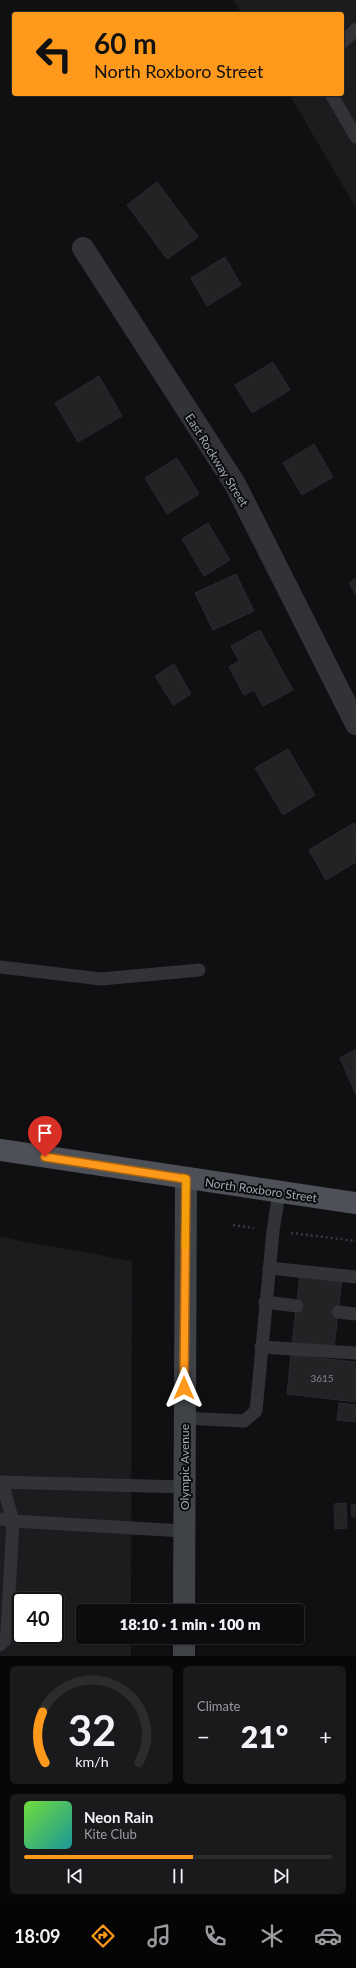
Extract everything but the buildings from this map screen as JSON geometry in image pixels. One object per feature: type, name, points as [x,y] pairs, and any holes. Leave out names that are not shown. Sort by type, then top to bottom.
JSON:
[{"type":"main road","name":"North Roxboro Street","points":[[0,1150],[279,1193],[356,1203]]},
{"type":"street","name":"East Rockway Street","points":[[84,248],[235,484],[356,724]]},
{"type":"street","name":"Olympic Avenue","points":[[184,1604],[186,1179]]},
{"type":"street","points":[[184,1644],[184,1656]]},
{"type":"lane","points":[[344,41],[356,29]]},
{"type":"lane","points":[[331,96],[356,137]]},
{"type":"lane","points":[[0,967],[101,979],[199,970]]},
{"type":"lane","points":[[184,1418],[244,1421],[256,1411],[265,1302],[279,1193]]},
{"type":"lane","points":[[269,1268],[356,1277]]},
{"type":"lane","points":[[265,1302],[297,1306]]},
{"type":"lane","points":[[338,1312],[356,1314]]},
{"type":"lane","points":[[261,1347],[356,1353]]},
{"type":"lane","points":[[0,1645],[5,1640],[7,1631],[13,1521],[1,1482],[184,1487]]},
{"type":"lane","points":[[0,1519],[184,1531]]},
{"type":"shaded area","points":[[233,0],[356,0],[356,208],[290,96],[344,96],[344,12],[241,12]]},
{"type":"shaded area","points":[[0,1237],[132,1261],[131,1604],[76,1604],[76,1644],[131,1644],[131,1656],[0,1656]]},
{"type":"slow traffic","points":[[184,1178],[186,1179],[185,1247]]},
{"type":"route","points":[[45,1157],[186,1179],[184,1388]]}]
